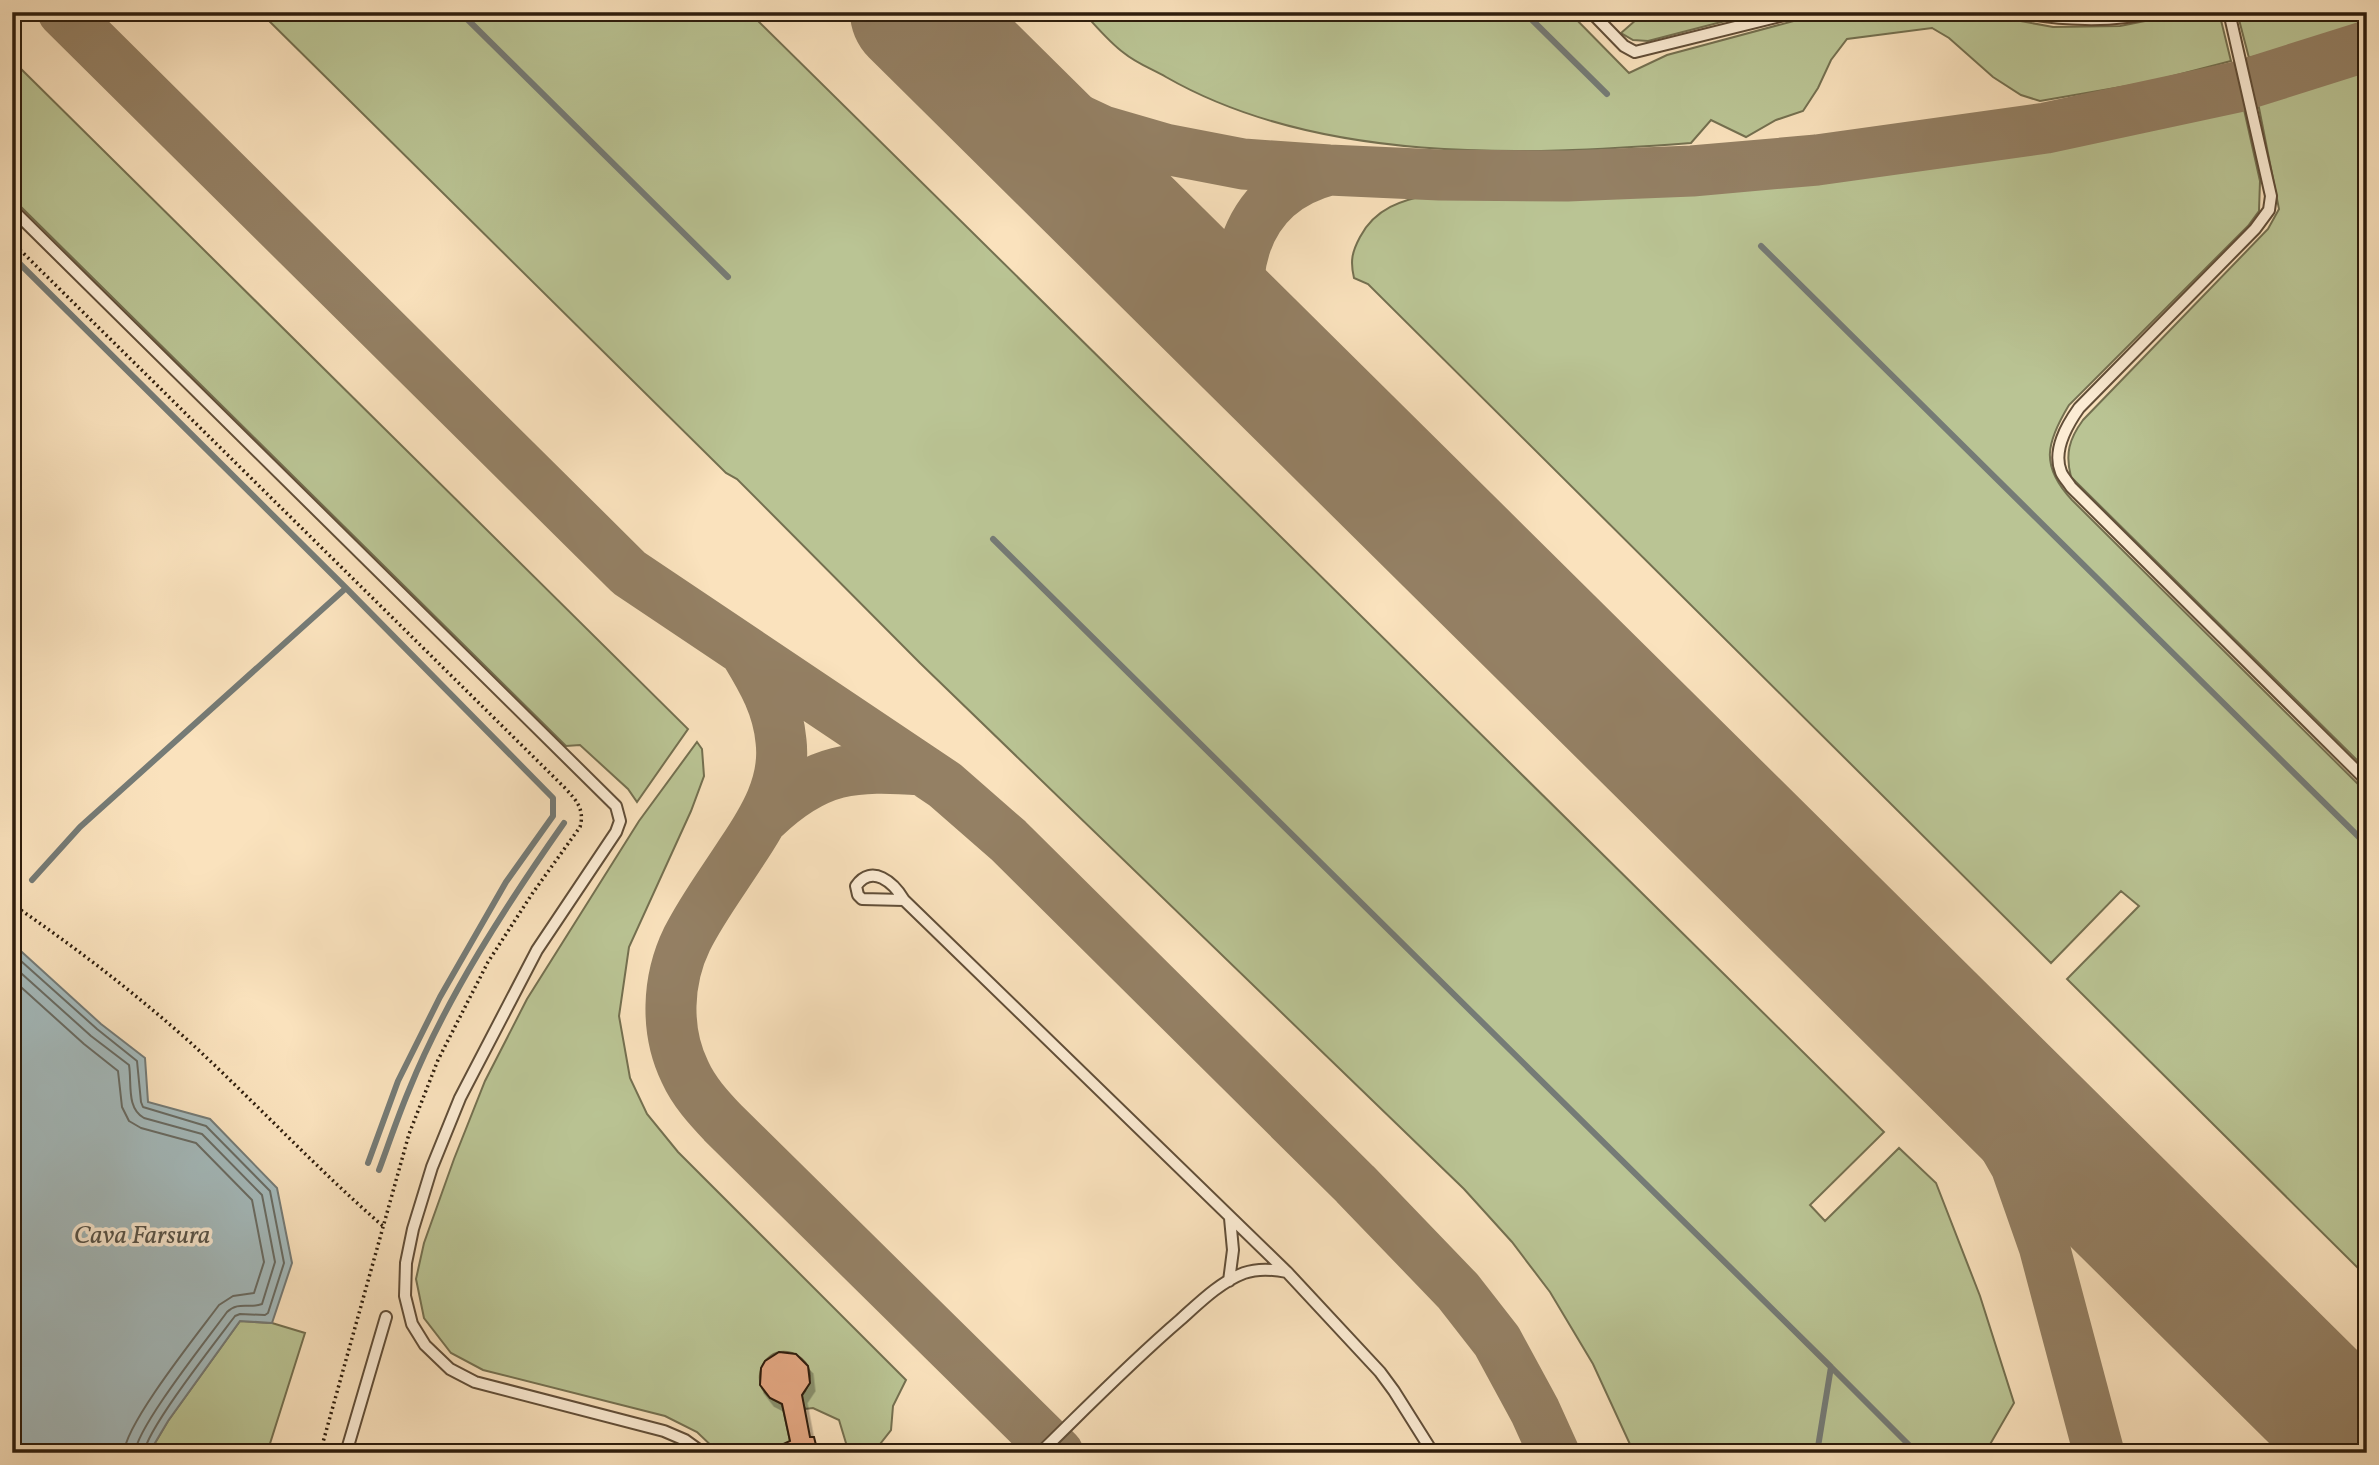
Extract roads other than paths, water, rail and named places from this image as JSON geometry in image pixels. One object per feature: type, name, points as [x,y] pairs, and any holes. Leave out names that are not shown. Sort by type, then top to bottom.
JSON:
[{"type":"lane","points":[[1591,12],[1624,46],[1635,52],[1796,12]]},
{"type":"lane","points":[[2018,12],[2062,20],[2132,16],[2153,12]]},
{"type":"lane","points":[[2229,12],[2272,196],[2269,210],[2255,229],[2079,408],[2065,429],[2059,459],[2061,472],[2071,487],[2367,781]]},
{"type":"lane","points":[[12,209],[616,806],[620,821],[616,832],[537,950],[460,1098],[432,1167],[413,1229],[406,1263],[405,1296],[412,1324],[425,1345],[450,1369],[475,1382],[505,1391],[664,1431],[703,1453]]},
{"type":"lane","points":[[904,900],[1287,1272],[1360,1348],[1394,1391],[1433,1453]]},
{"type":"lane","points":[[1229,1281],[1233,1250],[1230,1218]]},
{"type":"lane","points":[[1040,1453],[1125,1369],[1229,1281],[1257,1269],[1287,1272]]},
{"type":"lane","points":[[346,1453],[386,1317]]},
{"type":"water","name":"Cava Farsura","points":[[12,943],[101,1024],[145,1058],[148,1102],[210,1119],[277,1188],[292,1263],[272,1323],[240,1321],[168,1421],[149,1453],[12,1453]]},
{"type":"waterway","points":[[460,12],[728,277]]},
{"type":"waterway","points":[[1524,12],[1607,94]]},
{"type":"waterway","points":[[1761,246],[2367,845]]},
{"type":"waterway","points":[[12,256],[553,798],[553,816],[506,882],[440,997],[398,1081],[368,1163]]},
{"type":"waterway","points":[[993,539],[1831,1367],[1817,1453]]},
{"type":"waterway","points":[[32,880],[80,827],[346,588]]},
{"type":"waterway","points":[[379,1170],[424,1055],[459,986],[564,823]]},
{"type":"waterway","points":[[1831,1367],[1917,1453]]}]
